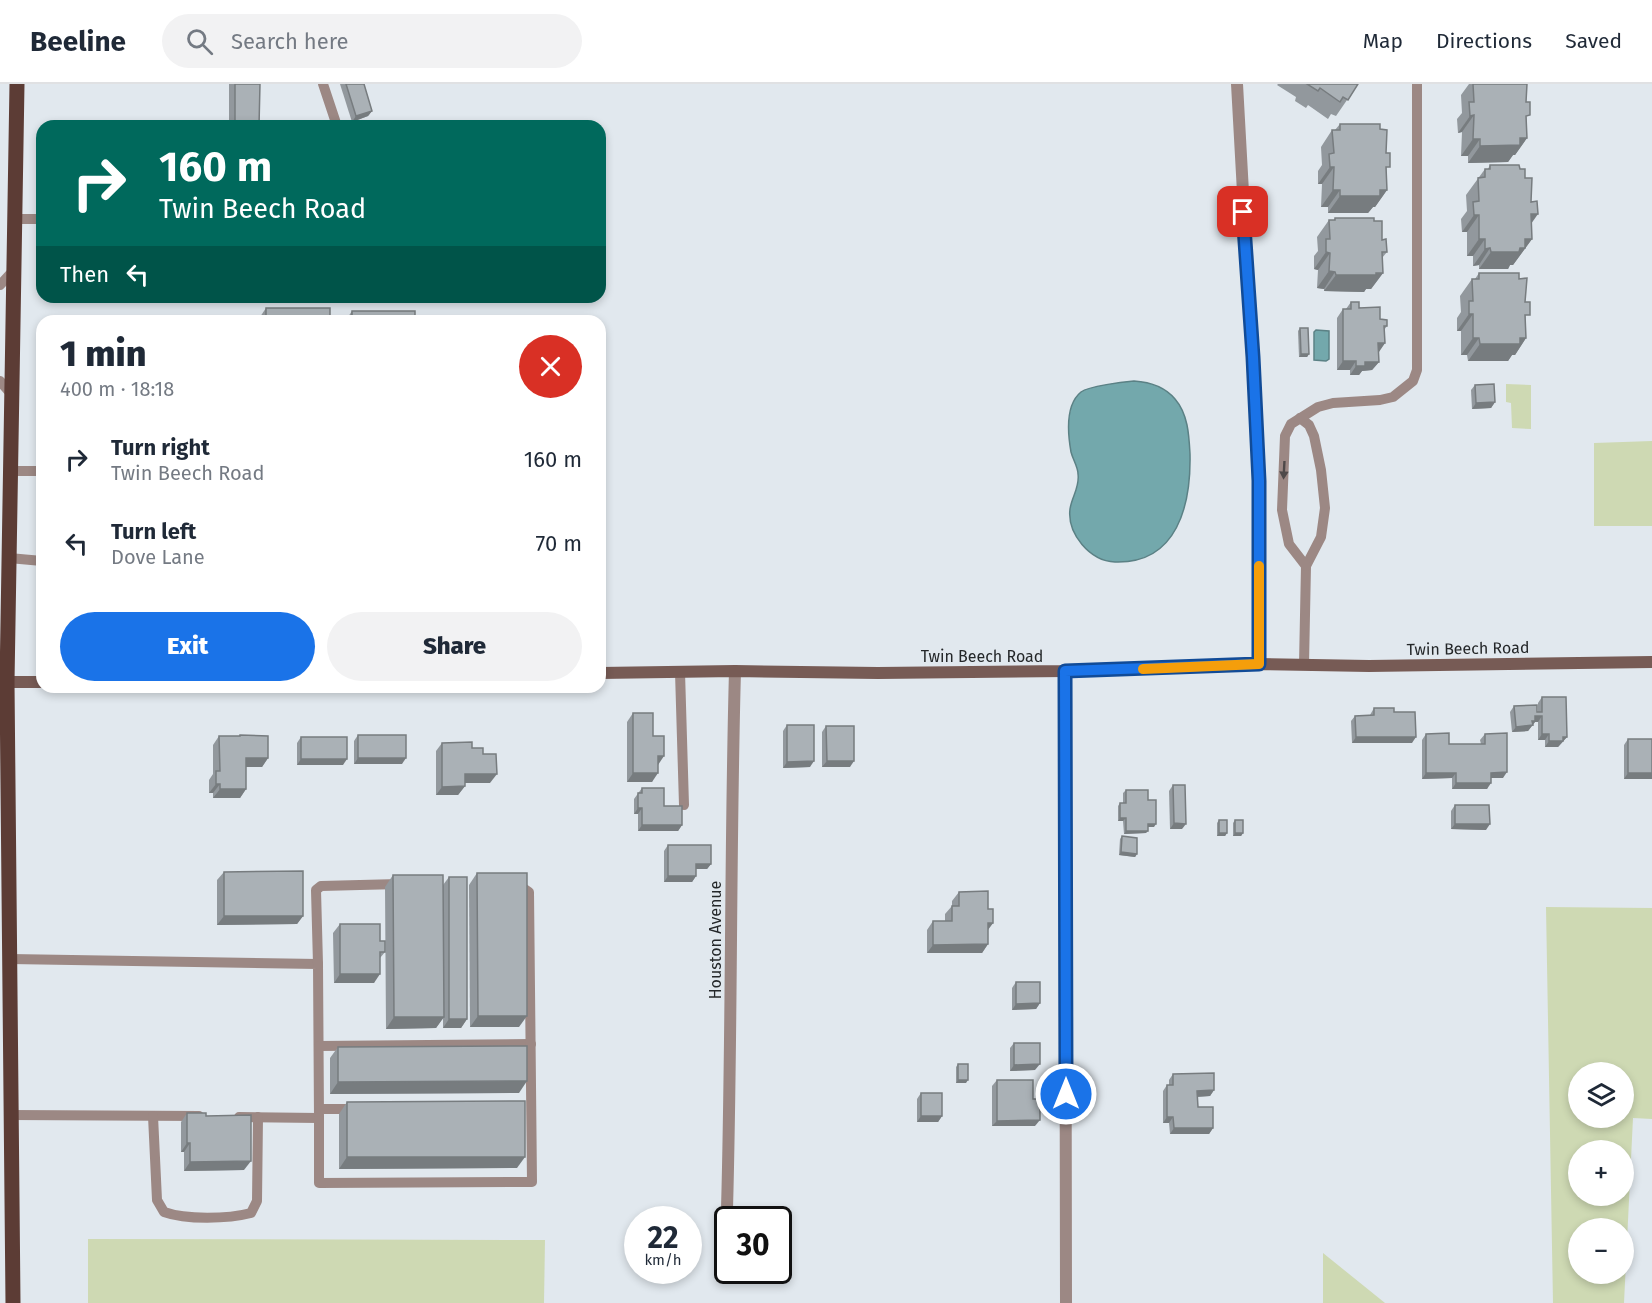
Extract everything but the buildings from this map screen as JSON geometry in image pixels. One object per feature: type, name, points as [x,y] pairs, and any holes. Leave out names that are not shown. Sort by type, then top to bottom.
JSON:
[{"type":"main road","points":[[13,1303],[10,959],[4,796],[3,682],[9,558],[17,84]]},
{"type":"street","points":[[1237,84],[1259,481],[1259,664]]},
{"type":"street","name":"Twin Beech Road","points":[[606,673],[735,670],[878,673],[1065,671],[1259,664],[1369,666],[1652,662]]},
{"type":"street","name":"Houston Avenue","points":[[727,1206],[731,1065],[732,776],[735,670]]},
{"type":"street","points":[[1065,671],[1066,1303]]},
{"type":"street","points":[[3,682],[36,682]]},
{"type":"lane","points":[[323,84],[335,120]]},
{"type":"lane","points":[[1306,566],[1289,544],[1282,510],[1286,436],[1292,424],[1318,407],[1333,403],[1393,397],[1413,381],[1417,370],[1417,84]]},
{"type":"lane","points":[[15,219],[36,219]]},
{"type":"lane","points":[[0,285],[14,270]]},
{"type":"lane","points":[[0,381],[12,395]]},
{"type":"lane","points":[[1300,418],[1309,425],[1314,436],[1325,508],[1321,537],[1306,566],[1304,664]]},
{"type":"lane","points":[[10,471],[36,471]]},
{"type":"lane","points":[[9,558],[36,560]]},
{"type":"lane","points":[[680,672],[684,805]]},
{"type":"lane","points":[[413,884],[321,886],[316,890],[319,1184],[532,1182],[529,892],[516,882],[504,883]]},
{"type":"lane","points":[[10,959],[318,964]]},
{"type":"lane","points":[[319,1046],[531,1044]]},
{"type":"lane","points":[[11,1115],[258,1117],[367,1109]]},
{"type":"lane","points":[[520,1110],[532,1110]]},
{"type":"lane","points":[[153,1116],[157,1200],[164,1212],[177,1216],[240,1216],[251,1213],[257,1201],[258,1117]]},
{"type":"green space","points":[[1506,384],[1531,385],[1531,429],[1512,428],[1511,403],[1506,402]]},
{"type":"green space","points":[[1652,441],[1652,526],[1594,526],[1594,443]]},
{"type":"green space","points":[[1546,907],[1652,908],[1652,1119],[1634,1118],[1634,1062],[1568,1062],[1568,1128],[1633,1128],[1632,1140],[1568,1140],[1568,1206],[1629,1206],[1628,1218],[1568,1218],[1568,1284],[1625,1284],[1624,1303],[1553,1303]]},
{"type":"green space","points":[[88,1239],[545,1240],[544,1303],[88,1303]]},
{"type":"green space","points":[[1323,1253],[1385,1303],[1323,1303]]},
{"type":"water","points":[[1316,330],[1329,331],[1329,359],[1326,361],[1314,360],[1314,332]]},
{"type":"water","points":[[1134,381],[1162,388],[1171,395],[1183,411],[1188,432],[1190,473],[1183,511],[1167,542],[1153,553],[1136,560],[1115,562],[1097,557],[1089,551],[1082,545],[1072,528],[1070,509],[1078,479],[1071,452],[1069,420],[1072,404],[1081,392],[1098,386]]},
{"type":"slow traffic","points":[[1143,669],[1259,664],[1259,566]]},
{"type":"route","points":[[1066,1094],[1065,671],[1259,664],[1259,481],[1243,212]]}]
